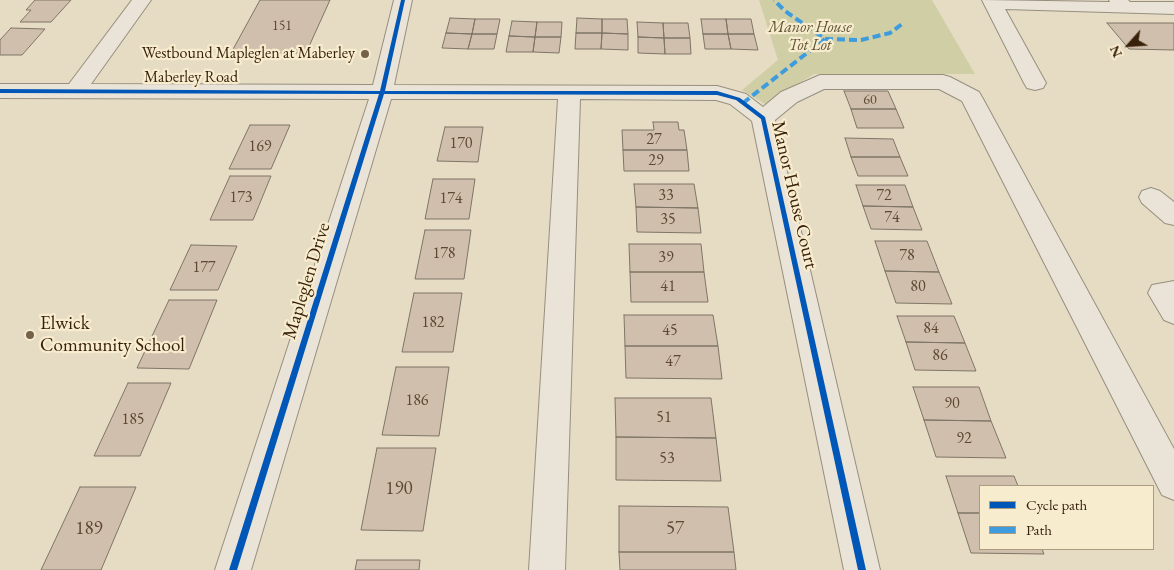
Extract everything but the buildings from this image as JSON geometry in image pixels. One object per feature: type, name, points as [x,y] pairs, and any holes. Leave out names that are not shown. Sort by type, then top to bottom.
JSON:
[{"type":"street","points":[[75,91],[142,0]]},
{"type":"street","name":"Mapleglen Drive","points":[[233,570],[382,93],[402,0]]},
{"type":"street","points":[[1035,83],[992,1],[1121,4],[1174,8]]},
{"type":"street","points":[[763,118],[789,97],[820,82],[943,82],[971,97],[1174,482]]},
{"type":"street","name":"Maberley Road","points":[[0,91],[382,93]]},
{"type":"street","name":"Manor House Court","points":[[382,93],[717,93],[738,99],[763,118],[862,570]]},
{"type":"street","points":[[547,570],[569,94]]},
{"type":"street","points":[[1150,197],[1174,216]]},
{"type":"street","points":[[1174,292],[1162,293],[1174,312]]},
{"type":"green space","name":"Manor House Tot Lot","points":[[759,0],[932,0],[975,74],[814,74],[765,104],[742,90],[778,60]]},
{"type":"marked path","points":[[743,103],[825,39],[785,11],[774,0]]},
{"type":"marked path","points":[[825,39],[861,40],[890,33],[902,24]]},
{"type":"cycle path","points":[[233,570],[382,93],[403,0]]},
{"type":"cycle path","points":[[0,91],[717,93],[738,99],[763,118],[862,570]]},
{"type":"place","name":"Westbound Mapleglen at Maberley","points":[[365,54]]},
{"type":"place","name":"Elwick Community School","points":[[30,335]]}]
